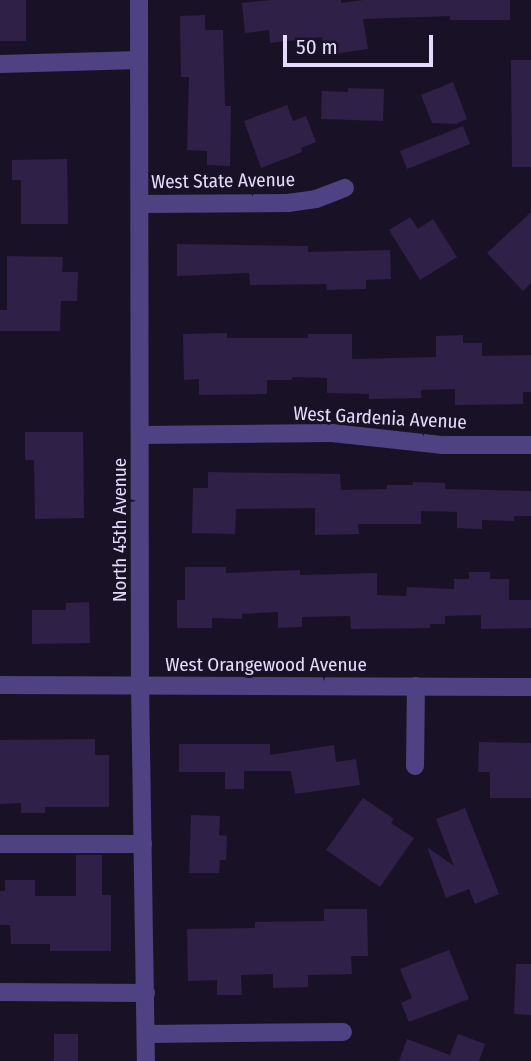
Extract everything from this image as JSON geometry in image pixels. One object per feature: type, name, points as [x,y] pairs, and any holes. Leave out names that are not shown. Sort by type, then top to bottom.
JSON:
[{"type":"street","name":"North 45th Avenue","points":[[139,0],[142,435],[140,685],[146,1061]]},
{"type":"street","points":[[0,64],[139,60]]},
{"type":"street","name":"West State Avenue","points":[[141,204],[288,203],[316,199],[345,188]]},
{"type":"street","name":"West Gardenia Avenue","points":[[142,435],[332,433],[443,445],[531,445]]},
{"type":"street","name":"West Orangewood Avenue","points":[[0,685],[531,687]]},
{"type":"street","points":[[415,766],[416,686]]},
{"type":"street","points":[[0,844],[143,844]]},
{"type":"street","points":[[0,992],[146,993]]},
{"type":"street","points":[[146,1034],[343,1032]]},
{"type":"building","points":[[0,0],[26,0],[26,41],[0,41]]},
{"type":"building","points":[[271,0],[341,0],[341,3],[363,0],[510,0],[510,20],[450,20],[450,16],[363,19],[368,49],[325,55],[322,37],[270,43],[269,30],[245,33],[242,3]]},
{"type":"building","points":[[205,15],[205,30],[223,30],[225,106],[231,106],[230,166],[207,165],[207,151],[187,150],[189,77],[181,77],[180,16]]},
{"type":"building","points":[[511,60],[531,60],[531,167],[512,167]]},
{"type":"building","points":[[453,82],[467,119],[456,124],[432,123],[421,95]]},
{"type":"building","points":[[348,88],[384,89],[383,121],[321,119],[322,91],[348,92]]},
{"type":"building","points":[[287,105],[293,121],[306,116],[316,142],[301,148],[302,152],[261,168],[244,121]]},
{"type":"building","points":[[463,126],[470,144],[407,169],[400,151]]},
{"type":"building","points":[[67,159],[68,224],[21,224],[21,180],[12,180],[12,160]]},
{"type":"building","points":[[531,212],[531,283],[523,291],[487,253]]},
{"type":"building","points":[[410,217],[418,229],[433,219],[457,257],[420,280],[389,230]]},
{"type":"building","points":[[177,244],[308,246],[308,252],[390,250],[391,279],[366,280],[366,289],[327,290],[326,284],[250,285],[249,273],[177,276]]},
{"type":"building","points":[[7,256],[63,257],[62,272],[78,272],[77,301],[61,301],[60,331],[0,331],[0,310],[7,310]]},
{"type":"building","points":[[227,333],[227,338],[308,338],[308,334],[352,334],[352,359],[436,357],[436,336],[463,335],[463,343],[482,343],[482,356],[531,355],[531,392],[523,392],[523,404],[455,405],[455,389],[421,390],[421,398],[369,399],[369,394],[327,393],[327,378],[292,377],[292,380],[267,380],[267,394],[199,395],[199,379],[184,380],[183,334]]},
{"type":"building","points":[[25,432],[83,432],[84,518],[35,519],[34,460],[25,460]]},
{"type":"building","points":[[208,472],[340,474],[341,490],[387,489],[387,485],[413,485],[413,482],[445,483],[445,489],[531,491],[531,516],[514,516],[514,521],[482,520],[482,529],[457,528],[457,512],[421,511],[421,524],[358,524],[359,534],[315,535],[315,508],[236,509],[235,534],[192,533],[193,488],[208,488]]},
{"type":"building","points":[[185,567],[226,567],[226,573],[300,570],[300,575],[377,573],[377,595],[406,596],[407,587],[454,589],[454,579],[469,579],[469,572],[490,572],[490,579],[509,579],[509,600],[531,600],[531,628],[481,629],[481,615],[445,616],[445,624],[430,624],[430,628],[351,629],[350,616],[302,617],[302,627],[278,628],[278,612],[242,614],[242,619],[212,618],[212,628],[177,628],[177,600],[185,600]]},
{"type":"building","points":[[89,602],[90,643],[32,644],[32,610],[66,610],[66,603]]},
{"type":"building","points":[[95,739],[95,755],[109,755],[109,807],[45,807],[45,813],[21,813],[21,803],[0,804],[0,740]]},
{"type":"building","points":[[479,742],[531,743],[531,798],[490,798],[490,772],[478,772]]},
{"type":"building","points":[[179,744],[270,744],[270,755],[334,745],[336,762],[356,759],[360,785],[295,794],[291,771],[244,771],[244,789],[225,789],[225,772],[179,772]]},
{"type":"building","points":[[363,798],[394,819],[391,823],[414,838],[380,887],[326,850]]},
{"type":"building","points":[[465,808],[499,894],[475,904],[469,889],[446,898],[427,847],[454,866],[436,819]]},
{"type":"building","points":[[191,815],[220,816],[219,835],[227,836],[226,860],[220,860],[219,873],[189,873]]},
{"type":"building","points":[[76,855],[102,855],[102,895],[111,895],[111,951],[50,951],[50,944],[11,944],[10,925],[0,925],[0,891],[5,891],[5,880],[35,880],[35,896],[76,896]]},
{"type":"building","points":[[324,909],[367,909],[368,956],[351,956],[352,974],[308,975],[308,987],[273,988],[273,974],[241,975],[242,995],[217,995],[217,980],[188,981],[187,929],[255,928],[255,922],[324,921]]},
{"type":"building","points":[[449,950],[469,999],[409,1022],[401,1003],[412,998],[400,969]]},
{"type":"building","points":[[516,964],[531,964],[531,1015],[514,1014]]},
{"type":"building","points":[[54,1034],[78,1034],[78,1061],[54,1061]]},
{"type":"building","points":[[458,1034],[485,1044],[479,1061],[399,1061],[407,1039],[450,1055]]}]
